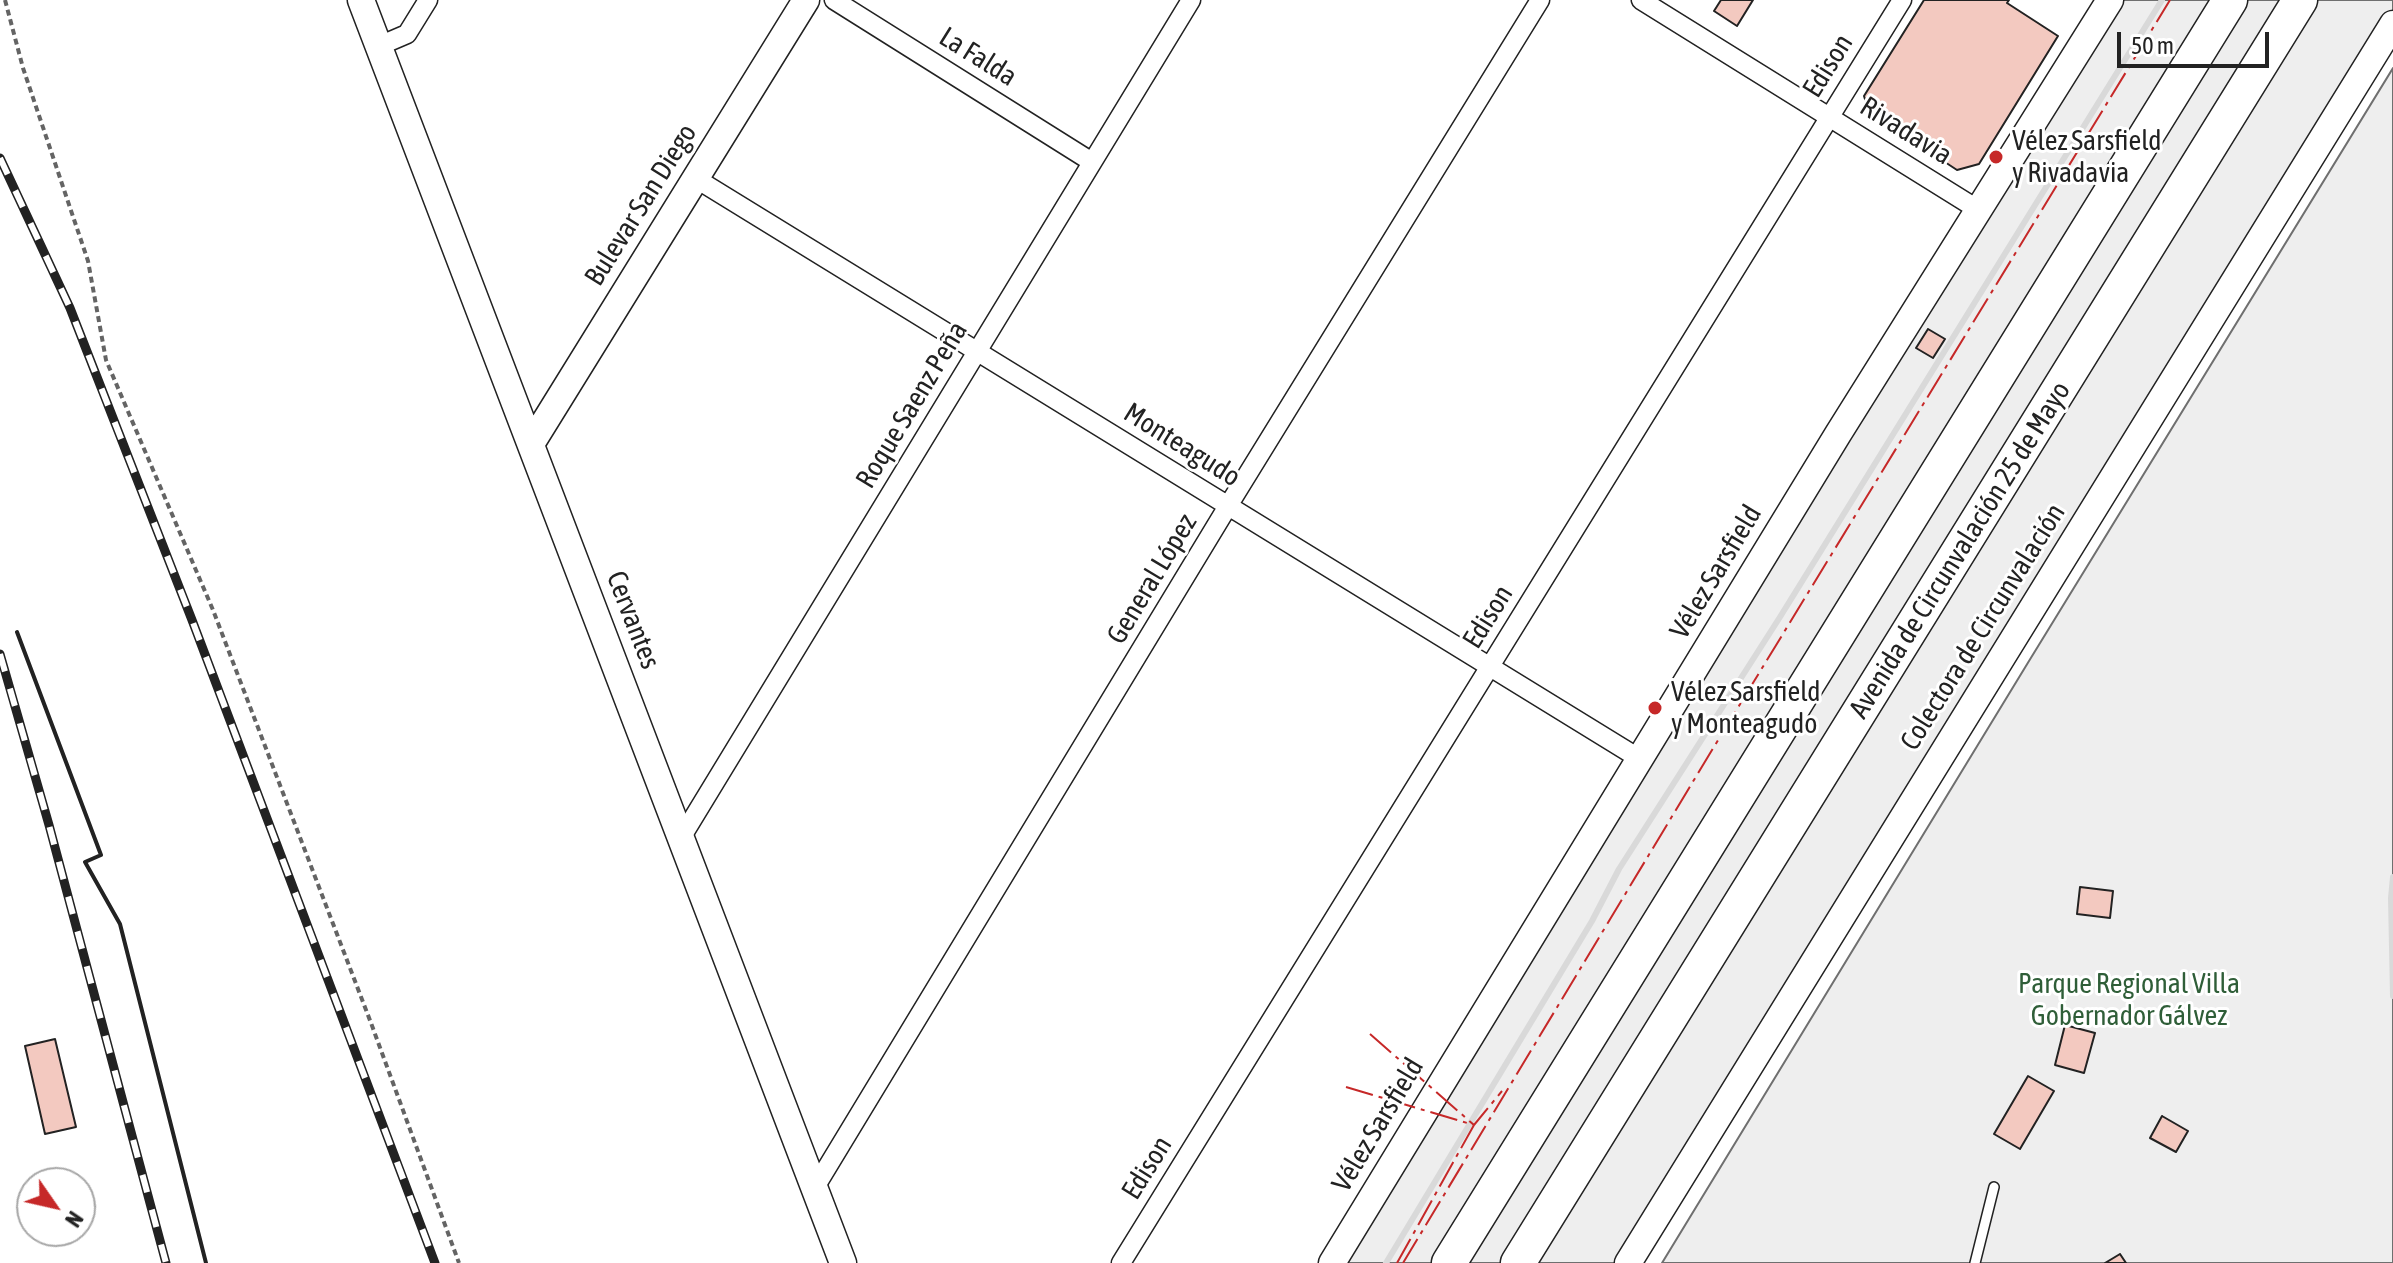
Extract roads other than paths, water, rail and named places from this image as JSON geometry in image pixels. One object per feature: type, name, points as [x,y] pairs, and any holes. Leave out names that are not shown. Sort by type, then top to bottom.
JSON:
[{"type":"highway","points":[[1449,1263],[2230,0]]},
{"type":"highway","name":"Avenida de Circunvalación 25 de Mayo","points":[[1518,1263],[2300,0]]},
{"type":"main road","name":"Cervantes","points":[[361,0],[843,1263]]},
{"type":"main road","name":"Bulevar San Diego","points":[[531,444],[806,0]]},
{"type":"main road","name":"Vélez Sarsfield","points":[[1332,1263],[1977,209],[2110,0]]},
{"type":"main road","name":"Colectora de Circunvalación","points":[[1628,1263],[2393,24]]},
{"type":"street","points":[[379,46],[407,34],[428,0]]},
{"type":"street","name":"La Falda","points":[[834,0],[1092,162]]},
{"type":"street","name":"Roque Saenz Peña","points":[[681,838],[1191,0]]},
{"type":"street","name":"General López","points":[[814,1189],[1228,506],[1540,0]]},
{"type":"street","name":"Rivadavia","points":[[1641,0],[1977,209]]},
{"type":"street","name":"Edison","points":[[1121,1263],[1902,0]]},
{"type":"street","name":"Monteagudo","points":[[695,178],[1640,759]]},
{"type":"lane","points":[[1975,1263],[1994,1187]]},
{"type":"waterway","points":[[1386,1263],[1592,921],[1619,869],[1780,617],[2162,0]]},
{"type":"waterway","points":[[2393,877],[2393,996]]},
{"type":"railway","points":[[0,158],[70,308],[192,620],[435,1263]]},
{"type":"railway","points":[[0,654],[166,1263]]},
{"type":"place","name":"Vélez Sarsfield y Rivadavia","points":[[1996,157]]},
{"type":"place","name":"Vélez Sarsfield y Monteagudo","points":[[1655,708]]},
{"type":"park label","name":"Parque Regional Villa Gobernador Gálvez","points":[[2129,1000]]}]
